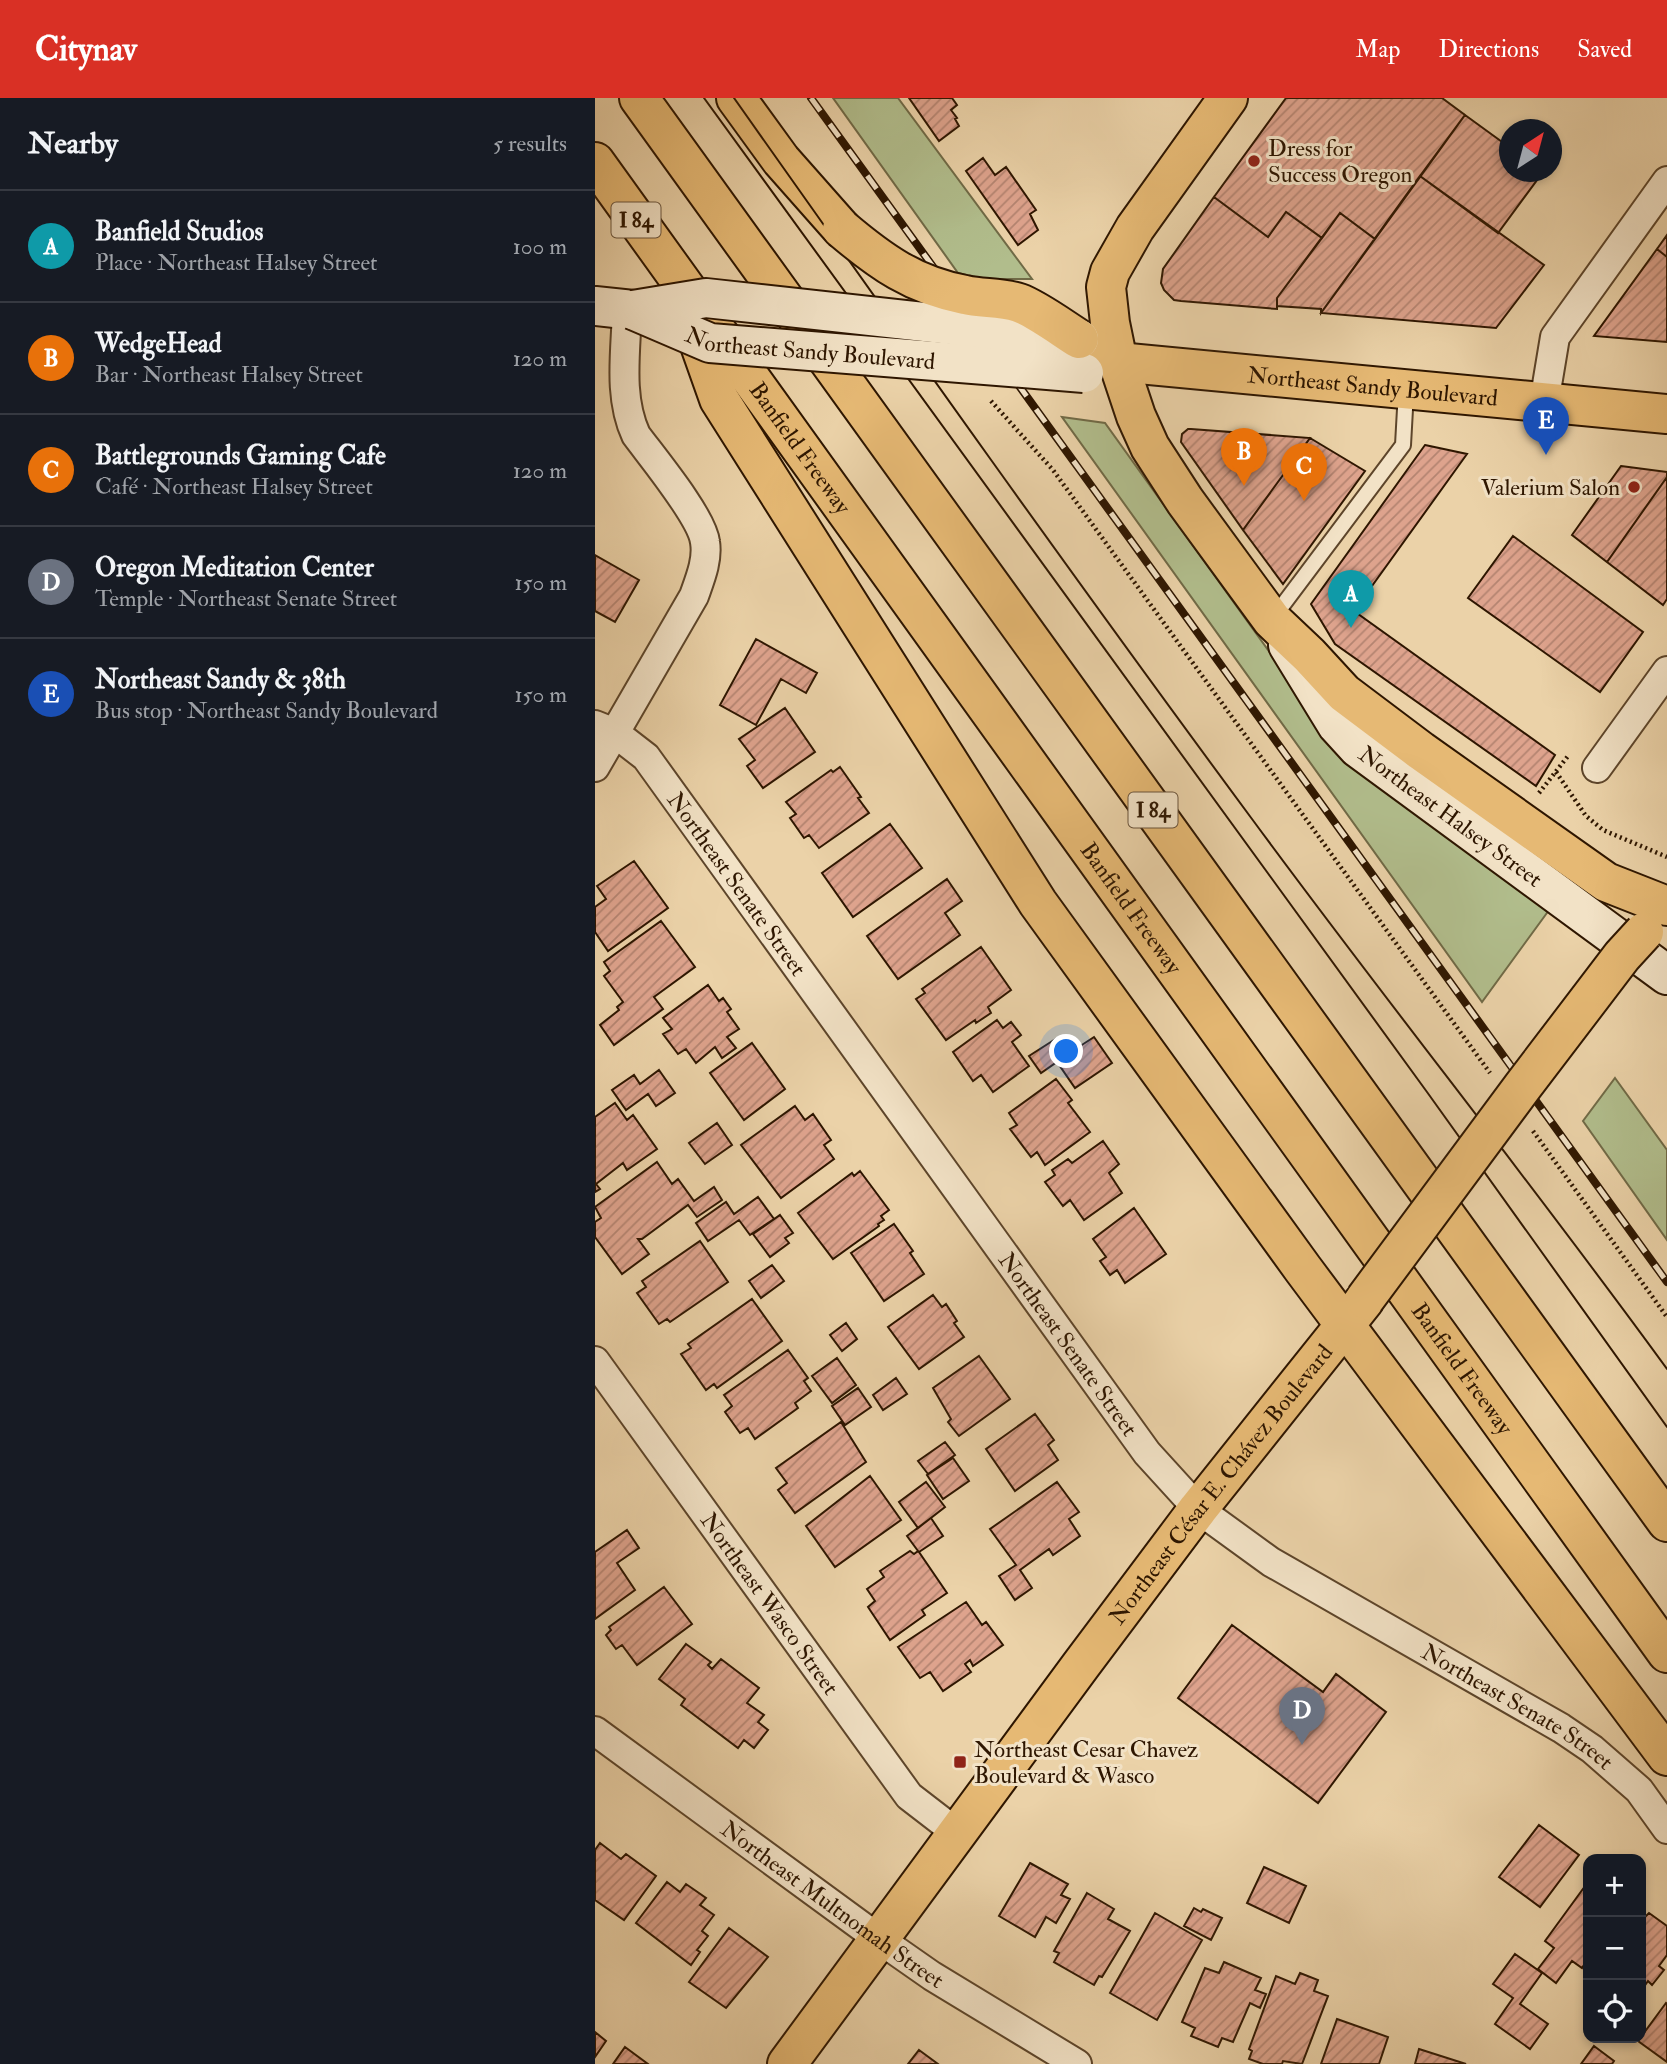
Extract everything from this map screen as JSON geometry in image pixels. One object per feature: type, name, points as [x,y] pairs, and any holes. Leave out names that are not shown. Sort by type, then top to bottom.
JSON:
[{"type":"main road","name":"I 84","points":[[639,98],[1667,1522]]},
{"type":"main road","points":[[736,98],[781,160],[842,229],[882,262],[929,287],[1019,303],[1094,358]]},
{"type":"main road","name":"Northeast Halsey Street","points":[[1228,98],[1135,228],[1110,272],[1106,287],[1107,300],[1094,358],[1136,416],[1150,447],[1185,501],[1272,620],[1337,725],[1358,748],[1667,975]]},
{"type":"main road","name":"Banfield Freeway","points":[[595,162],[1667,1653]]},
{"type":"main road","points":[[677,278],[719,399],[1031,891],[1103,995],[1355,1311],[1667,1756]]},
{"type":"main road","name":"Northeast Sandy Boulevard","points":[[618,308],[706,298],[1094,358],[1667,414]]},
{"type":"main road","name":"Northeast Halsey Street","points":[[1272,620],[1309,655],[1343,693],[1411,744],[1659,917]]},
{"type":"main road","name":"Northeast César E. Chávez Boulevard","points":[[787,2064],[1198,1509],[1355,1311],[1622,956],[1659,917]]},
{"type":"street","points":[[1544,403],[1555,337],[1667,181]]},
{"type":"street","points":[[595,767],[605,729],[694,596],[704,568],[705,541],[695,516],[636,435],[630,421],[618,308]]},
{"type":"street","points":[[1597,768],[1667,671]]},
{"type":"street","name":"Northeast Senate Street","points":[[605,729],[646,757],[1147,1453],[1198,1509],[1271,1562],[1562,1728],[1592,1749],[1639,1790],[1667,1829]]},
{"type":"street","name":"Northeast Wasco Street","points":[[595,1361],[909,1796],[957,1832]]},
{"type":"street","name":"Northeast Multnomah Street","points":[[595,1731],[932,1976],[1077,2064]]},
{"type":"lane","points":[[1272,620],[1403,445],[1406,390]]},
{"type":"path","points":[[989,400],[1053,470],[1495,1080]]},
{"type":"path","points":[[1556,772],[1586,816],[1603,830],[1667,857]]},
{"type":"path","points":[[1528,1125],[1667,1317]]},
{"type":"green space","points":[[833,98],[898,98],[1032,279],[984,279],[958,273]]},
{"type":"green space","points":[[1062,417],[1105,423],[1342,753],[1552,906],[1482,1002]]},
{"type":"green space","points":[[1615,1078],[1667,1150],[1667,1240],[1583,1121]]},
{"type":"building","points":[[909,98],[952,98],[957,105],[951,110],[959,126],[939,141]]},
{"type":"building","points":[[1286,98],[1442,98],[1465,115],[1375,239],[1340,213],[1322,238],[1286,212],[1268,237],[1214,197]]},
{"type":"building","points":[[1465,115],[1499,140],[1499,182],[1536,182],[1498,233],[1420,176]]},
{"type":"building","points":[[983,158],[995,175],[1006,167],[1036,210],[1030,214],[1038,230],[1018,245],[966,171]]},
{"type":"building","points":[[1420,176],[1544,265],[1496,328],[1321,313]]},
{"type":"building","points":[[1214,197],[1268,237],[1286,212],[1322,238],[1277,298],[1277,309],[1174,300],[1164,290],[1161,283],[1163,269]]},
{"type":"building","points":[[1340,213],[1375,239],[1321,313],[1321,309],[1277,306],[1277,298]]},
{"type":"building","points":[[1667,235],[1667,257],[1657,249]]},
{"type":"building","points":[[1657,249],[1667,257],[1667,342],[1594,336]]},
{"type":"building","points":[[1188,429],[1310,438],[1243,530],[1181,442],[1182,434]]},
{"type":"building","points":[[1310,438],[1365,471],[1283,584],[1243,530]]},
{"type":"building","points":[[1425,445],[1467,454],[1354,611],[1555,755],[1536,786],[1335,644],[1311,604]]},
{"type":"building","points":[[1621,466],[1667,472],[1667,477],[1607,562],[1572,535]]},
{"type":"building","points":[[1667,477],[1667,599],[1663,605],[1607,562]]},
{"type":"building","points":[[1513,536],[1643,632],[1600,692],[1468,598]]},
{"type":"building","points":[[595,555],[639,580],[615,622],[595,611]]},
{"type":"building","points":[[756,639],[817,673],[806,693],[781,679],[756,725],[720,705]]},
{"type":"building","points":[[785,708],[815,752],[763,788],[747,766],[755,760],[739,739]]},
{"type":"building","points":[[840,767],[869,813],[819,848],[809,835],[804,838],[790,818],[796,814],[786,802],[831,770],[833,772]]},
{"type":"building","points":[[890,824],[922,868],[853,917],[822,873]]},
{"type":"building","points":[[634,861],[668,908],[608,951],[595,932],[595,907],[606,899],[597,886]]},
{"type":"building","points":[[947,879],[962,901],[945,913],[960,935],[898,979],[867,936]]},
{"type":"building","points":[[661,921],[695,967],[654,997],[663,1009],[614,1045],[600,1025],[619,1010],[617,1007],[623,1002],[604,976],[610,971],[604,962]]},
{"type":"building","points":[[981,947],[1011,990],[988,1007],[991,1013],[976,1023],[975,1020],[946,1040],[916,999],[925,993],[922,989]]},
{"type":"building","points":[[708,985],[719,1001],[723,998],[731,1009],[727,1012],[739,1029],[727,1037],[736,1048],[722,1058],[715,1047],[696,1063],[686,1049],[678,1054],[663,1034],[672,1029],[663,1018]]},
{"type":"building","points":[[997,1020],[1003,1028],[1011,1022],[1021,1035],[1012,1042],[1029,1066],[993,1092],[981,1075],[973,1081],[953,1052]]},
{"type":"building","points":[[1094,1037],[1112,1063],[1075,1088],[1057,1062],[1041,1073],[1029,1056],[1057,1038],[1068,1054]]},
{"type":"building","points":[[752,1043],[785,1089],[744,1120],[710,1073]]},
{"type":"building","points":[[659,1070],[675,1093],[656,1106],[648,1094],[626,1110],[612,1090],[634,1075],[640,1084]]},
{"type":"building","points":[[1056,1079],[1072,1100],[1068,1103],[1090,1132],[1045,1165],[1037,1152],[1031,1157],[1010,1129],[1017,1125],[1009,1113]]},
{"type":"building","points":[[615,1103],[627,1120],[633,1115],[657,1149],[627,1170],[623,1163],[596,1184],[600,1189],[595,1192],[595,1117]]},
{"type":"building","points":[[795,1106],[805,1120],[813,1114],[831,1140],[824,1145],[834,1159],[781,1198],[741,1145]]},
{"type":"building","points":[[717,1123],[732,1145],[705,1164],[689,1143]]},
{"type":"building","points":[[1103,1141],[1119,1164],[1109,1173],[1122,1193],[1084,1220],[1070,1200],[1063,1206],[1045,1182],[1055,1175],[1052,1170],[1068,1159],[1072,1163]]},
{"type":"building","points":[[657,1162],[672,1184],[678,1179],[694,1201],[714,1187],[722,1200],[697,1217],[688,1205],[642,1239],[638,1239],[649,1254],[622,1274],[595,1237],[595,1222],[601,1218],[595,1207]]},
{"type":"building","points":[[860,1171],[889,1210],[881,1216],[884,1220],[879,1226],[833,1259],[798,1213],[852,1173],[854,1176]]},
{"type":"building","points":[[758,1197],[774,1219],[750,1235],[739,1220],[708,1241],[696,1223],[726,1202],[734,1214]]},
{"type":"building","points":[[1134,1208],[1166,1254],[1125,1283],[1117,1270],[1110,1275],[1100,1261],[1106,1257],[1093,1239]]},
{"type":"building","points":[[780,1215],[793,1233],[785,1238],[789,1243],[770,1257],[753,1234]]},
{"type":"building","points":[[894,1224],[913,1251],[910,1253],[924,1274],[884,1301],[851,1253]]},
{"type":"building","points":[[700,1241],[728,1282],[670,1322],[667,1319],[659,1324],[637,1293],[646,1287],[642,1281]]},
{"type":"building","points":[[772,1265],[784,1281],[761,1298],[749,1281]]},
{"type":"building","points":[[933,1295],[942,1307],[946,1304],[964,1337],[919,1369],[888,1327]]},
{"type":"building","points":[[752,1299],[782,1341],[717,1388],[714,1384],[706,1390],[681,1354],[691,1348],[688,1344]]},
{"type":"building","points":[[846,1323],[857,1339],[842,1351],[830,1335]]},
{"type":"building","points":[[788,1350],[808,1378],[804,1381],[811,1391],[795,1403],[798,1408],[755,1439],[748,1428],[740,1433],[725,1412],[732,1406],[724,1395]]},
{"type":"building","points":[[979,1356],[1010,1399],[959,1436],[948,1422],[951,1419],[933,1388]]},
{"type":"building","points":[[837,1358],[856,1385],[832,1403],[812,1376]]},
{"type":"building","points":[[896,1378],[907,1394],[883,1410],[873,1395]]},
{"type":"building","points":[[858,1388],[871,1407],[845,1425],[832,1406]]},
{"type":"building","points":[[1035,1414],[1054,1440],[1048,1445],[1058,1460],[1015,1491],[986,1449]]},
{"type":"building","points":[[841,1422],[866,1462],[795,1513],[778,1490],[787,1483],[776,1468]]},
{"type":"building","points":[[945,1442],[955,1455],[928,1474],[918,1461]]},
{"type":"building","points":[[953,1458],[969,1481],[943,1499],[927,1475]]},
{"type":"building","points":[[870,1476],[901,1520],[835,1567],[806,1526]]},
{"type":"building","points":[[926,1482],[945,1507],[918,1528],[899,1502]]},
{"type":"building","points":[[1057,1482],[1079,1512],[1069,1519],[1080,1536],[1053,1555],[1049,1549],[1020,1570],[1032,1588],[1015,1600],[999,1576],[1016,1565],[990,1529]]},
{"type":"building","points":[[931,1518],[943,1536],[919,1552],[947,1593],[922,1610],[925,1615],[890,1640],[868,1607],[875,1601],[867,1589],[884,1577],[880,1571],[910,1551],[914,1554],[918,1551],[907,1536]]},
{"type":"building","points":[[627,1530],[639,1548],[617,1563],[635,1590],[595,1619],[595,1552]]},
{"type":"building","points":[[664,1587],[692,1624],[637,1665],[622,1645],[616,1649],[606,1635],[611,1630],[609,1627]]},
{"type":"building","points":[[966,1602],[982,1625],[986,1622],[1003,1645],[973,1666],[970,1660],[965,1664],[971,1672],[943,1691],[930,1672],[920,1678],[898,1647]]},
{"type":"building","points":[[1232,1625],[1323,1692],[1336,1674],[1386,1712],[1318,1803],[1178,1698]]},
{"type":"building","points":[[686,1644],[711,1662],[708,1665],[712,1669],[721,1659],[759,1688],[747,1703],[764,1715],[758,1722],[768,1730],[754,1748],[744,1740],[738,1748],[681,1705],[685,1699],[659,1679]]},
{"type":"building","points":[[1539,1825],[1579,1855],[1540,1907],[1499,1877]]},
{"type":"building","points":[[600,1843],[621,1859],[626,1854],[656,1876],[624,1920],[595,1900],[595,1850]]},
{"type":"building","points":[[1030,1863],[1068,1884],[1061,1895],[1070,1899],[1056,1923],[1046,1917],[1035,1937],[999,1916]]},
{"type":"building","points":[[1264,1867],[1306,1886],[1289,1923],[1247,1903]]},
{"type":"building","points":[[667,1882],[680,1892],[686,1884],[706,1898],[700,1905],[714,1915],[702,1931],[708,1936],[697,1950],[700,1952],[691,1965],[636,1923]]},
{"type":"building","points":[[1583,1889],[1582,1968],[1572,1961],[1556,1983],[1538,1969],[1554,1948],[1545,1941]]},
{"type":"building","points":[[1087,1893],[1114,1909],[1108,1919],[1130,1931],[1102,1977],[1099,1976],[1094,1985],[1054,1962],[1059,1953],[1054,1951]]},
{"type":"building","points":[[1194,1908],[1222,1918],[1211,1940],[1184,1926]]},
{"type":"building","points":[[1155,1913],[1202,1940],[1157,2020],[1110,1993]]},
{"type":"building","points":[[1649,1913],[1667,1926],[1667,1955],[1659,1966],[1664,1970],[1652,1985],[1648,1981],[1646,1984],[1646,1916]]},
{"type":"building","points":[[729,1928],[768,1957],[726,2008],[689,1982]]},
{"type":"building","points":[[1515,1954],[1542,1973],[1520,2004],[1548,2024],[1530,2049],[1495,2024],[1513,1998],[1493,1984]]},
{"type":"building","points":[[1224,1962],[1261,1978],[1255,1990],[1266,1994],[1260,2008],[1250,2003],[1233,2042],[1222,2038],[1218,2047],[1191,2036],[1195,2028],[1182,2022],[1205,1968],[1219,1973]]},
{"type":"building","points":[[1300,1973],[1318,1980],[1314,1991],[1328,1996],[1302,2064],[1283,2061],[1282,2064],[1263,2064],[1249,2059],[1252,2051],[1249,2049],[1276,1976],[1295,1984]]},
{"type":"building","points":[[1666,2003],[1667,2062],[1641,2043],[1646,2043],[1646,2030]]},
{"type":"building","points":[[1337,2019],[1388,2037],[1379,2064],[1321,2064]]},
{"type":"building","points":[[595,2032],[606,2041],[595,2057]]},
{"type":"building","points":[[1594,2046],[1614,2061],[1612,2064],[1581,2064]]},
{"type":"building","points":[[625,2047],[648,2064],[613,2064]]},
{"type":"building","points":[[1419,2049],[1466,2064],[1415,2064]]},
{"type":"building","points":[[919,2050],[938,2064],[908,2064]]},
{"type":"tram line","points":[[704,98],[1427,1092],[1667,1427]]},
{"type":"tram line","points":[[734,98],[1186,730],[1667,1369]]},
{"type":"railway","points":[[811,98],[1667,1282]]},
{"type":"place","name":"Dress for Success Oregon","points":[[1254,161]]},
{"type":"place","name":"Northeast Sandy & 38th","points":[[1546,455]]},
{"type":"place","name":"WedgeHead","points":[[1244,486]]},
{"type":"place","name":"Valerium Salon","points":[[1634,487]]},
{"type":"place","name":"Battlegrounds Gaming Cafe","points":[[1304,501]]},
{"type":"place","name":"Banfield Studios","points":[[1351,628]]},
{"type":"place","name":"Oregon Meditation Center","points":[[1302,1745]]},
{"type":"place","name":"Northeast Cesar Chavez Boulevard & Wasco","points":[[960,1762]]}]
